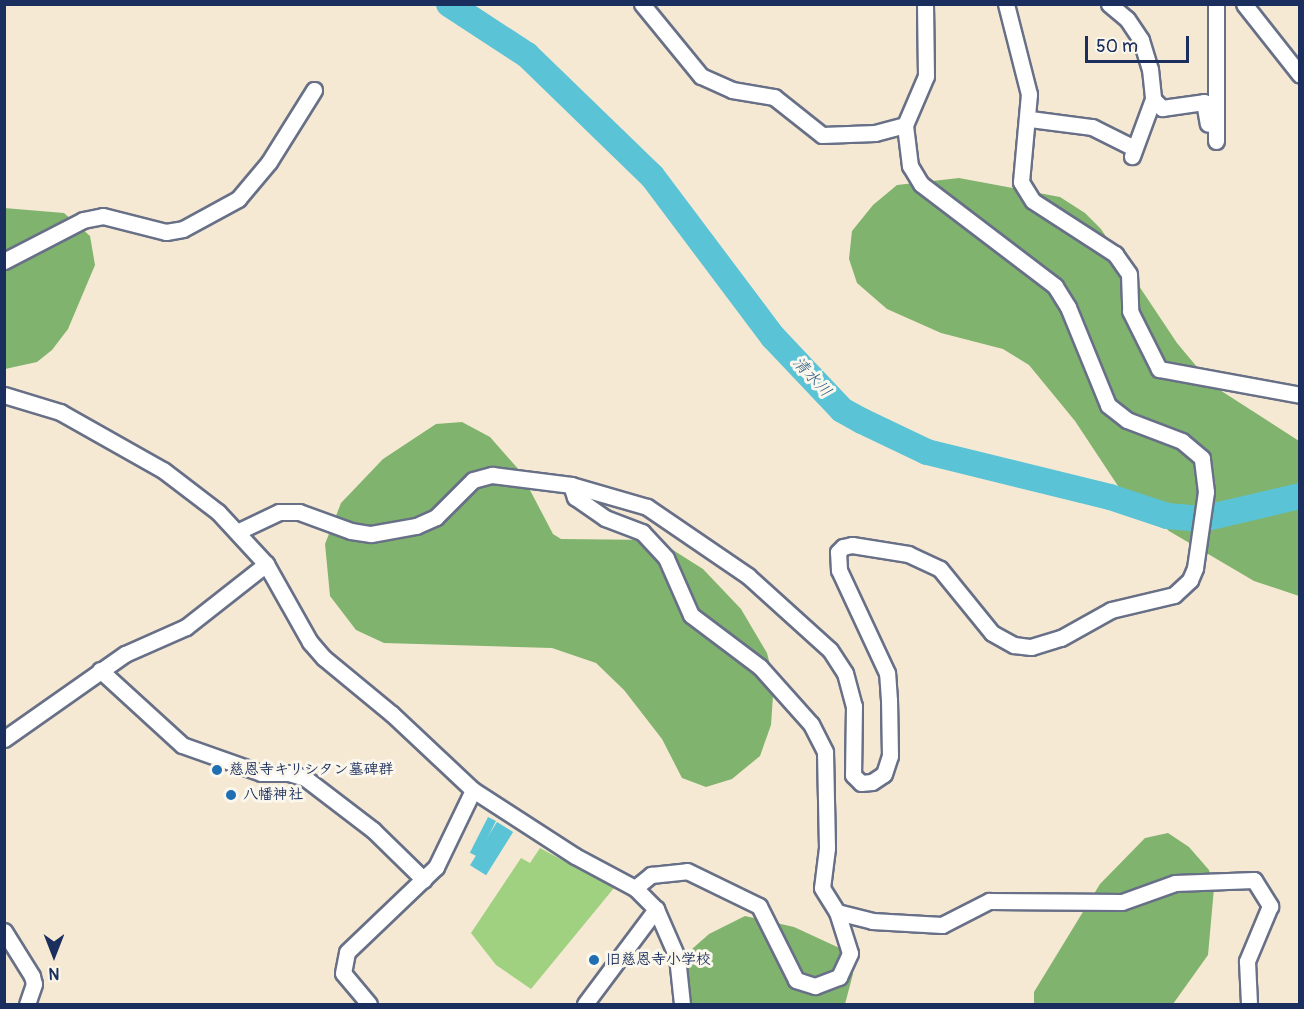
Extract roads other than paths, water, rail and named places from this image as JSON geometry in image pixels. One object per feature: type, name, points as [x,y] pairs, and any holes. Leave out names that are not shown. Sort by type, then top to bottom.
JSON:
[{"type":"street","points":[[642,4],[700,76],[732,90],[774,97],[822,135],[876,133],[905,125]]},
{"type":"street","points":[[239,531],[279,512],[299,512],[351,531],[371,534],[416,526],[436,517],[473,480],[492,475],[571,486],[647,507],[748,576],[830,650],[845,673],[854,706],[853,776],[861,783],[872,782],[884,774],[890,756],[887,673],[839,570],[838,552],[843,547],[897,552],[925,560],[940,569],[992,633],[1014,645],[1031,647],[1061,638],[1111,610],[1174,595],[1190,580],[1202,529],[1206,492],[1202,458],[1195,449],[1127,420],[1108,405],[1068,307],[1054,286],[921,184],[905,152],[905,125],[926,76],[925,4]]},
{"type":"street","points":[[1006,4],[1029,94],[1030,119],[1021,182],[1033,201],[1115,254],[1129,274],[1130,311],[1159,369],[1299,395]]},
{"type":"street","points":[[1030,119],[1092,127],[1133,152],[1153,99],[1141,40],[1127,19],[1109,4]]},
{"type":"street","points":[[1153,99],[1162,108],[1204,102],[1209,126],[1216,135],[1216,4]]},
{"type":"street","points":[[1245,4],[1299,75]]},
{"type":"street","points":[[4,261],[83,219],[103,216],[166,232],[183,230],[238,199],[269,162],[314,90]]},
{"type":"street","points":[[4,395],[60,412],[193,489],[239,531],[266,564],[310,642],[324,658],[392,714],[473,790],[575,856],[634,888],[656,909],[677,957],[682,1005]]},
{"type":"street","points":[[571,486],[575,496],[605,518],[642,532],[666,558],[691,615],[760,667],[811,724],[825,752],[827,848],[822,888],[837,912],[850,954],[839,976],[815,986],[796,980],[759,906],[687,871],[651,875],[634,888]]},
{"type":"street","points":[[4,738],[126,654],[186,627],[266,564]]},
{"type":"street","points":[[100,670],[182,745],[261,773],[289,773],[304,778],[373,830],[424,880]]},
{"type":"street","points":[[369,1005],[343,973],[346,952],[424,880],[445,854],[473,790]]},
{"type":"street","points":[[837,912],[872,921],[942,925],[989,901],[1122,902],[1175,883],[1254,880],[1270,906],[1247,961],[1249,1005]]},
{"type":"street","points":[[585,1005],[656,909]]},
{"type":"street","points":[[4,931],[32,976],[34,984],[27,1005]]},
{"type":"water","points":[[488,817],[496,821],[478,857],[470,853]]},
{"type":"water","points":[[497,822],[513,832],[486,875],[470,865]]},
{"type":"waterway","name":"清水川","points":[[449,4],[527,55],[652,176],[773,337],[842,410],[927,452],[1110,497],[1167,516],[1202,519],[1300,496]]},
{"type":"place","name":"慈恩寺キリシタン墓碑群","points":[[217,770]]},
{"type":"place","name":"八幡神社","points":[[231,795]]},
{"type":"place","name":"旧慈恩寺小学校","points":[[594,960]]}]
